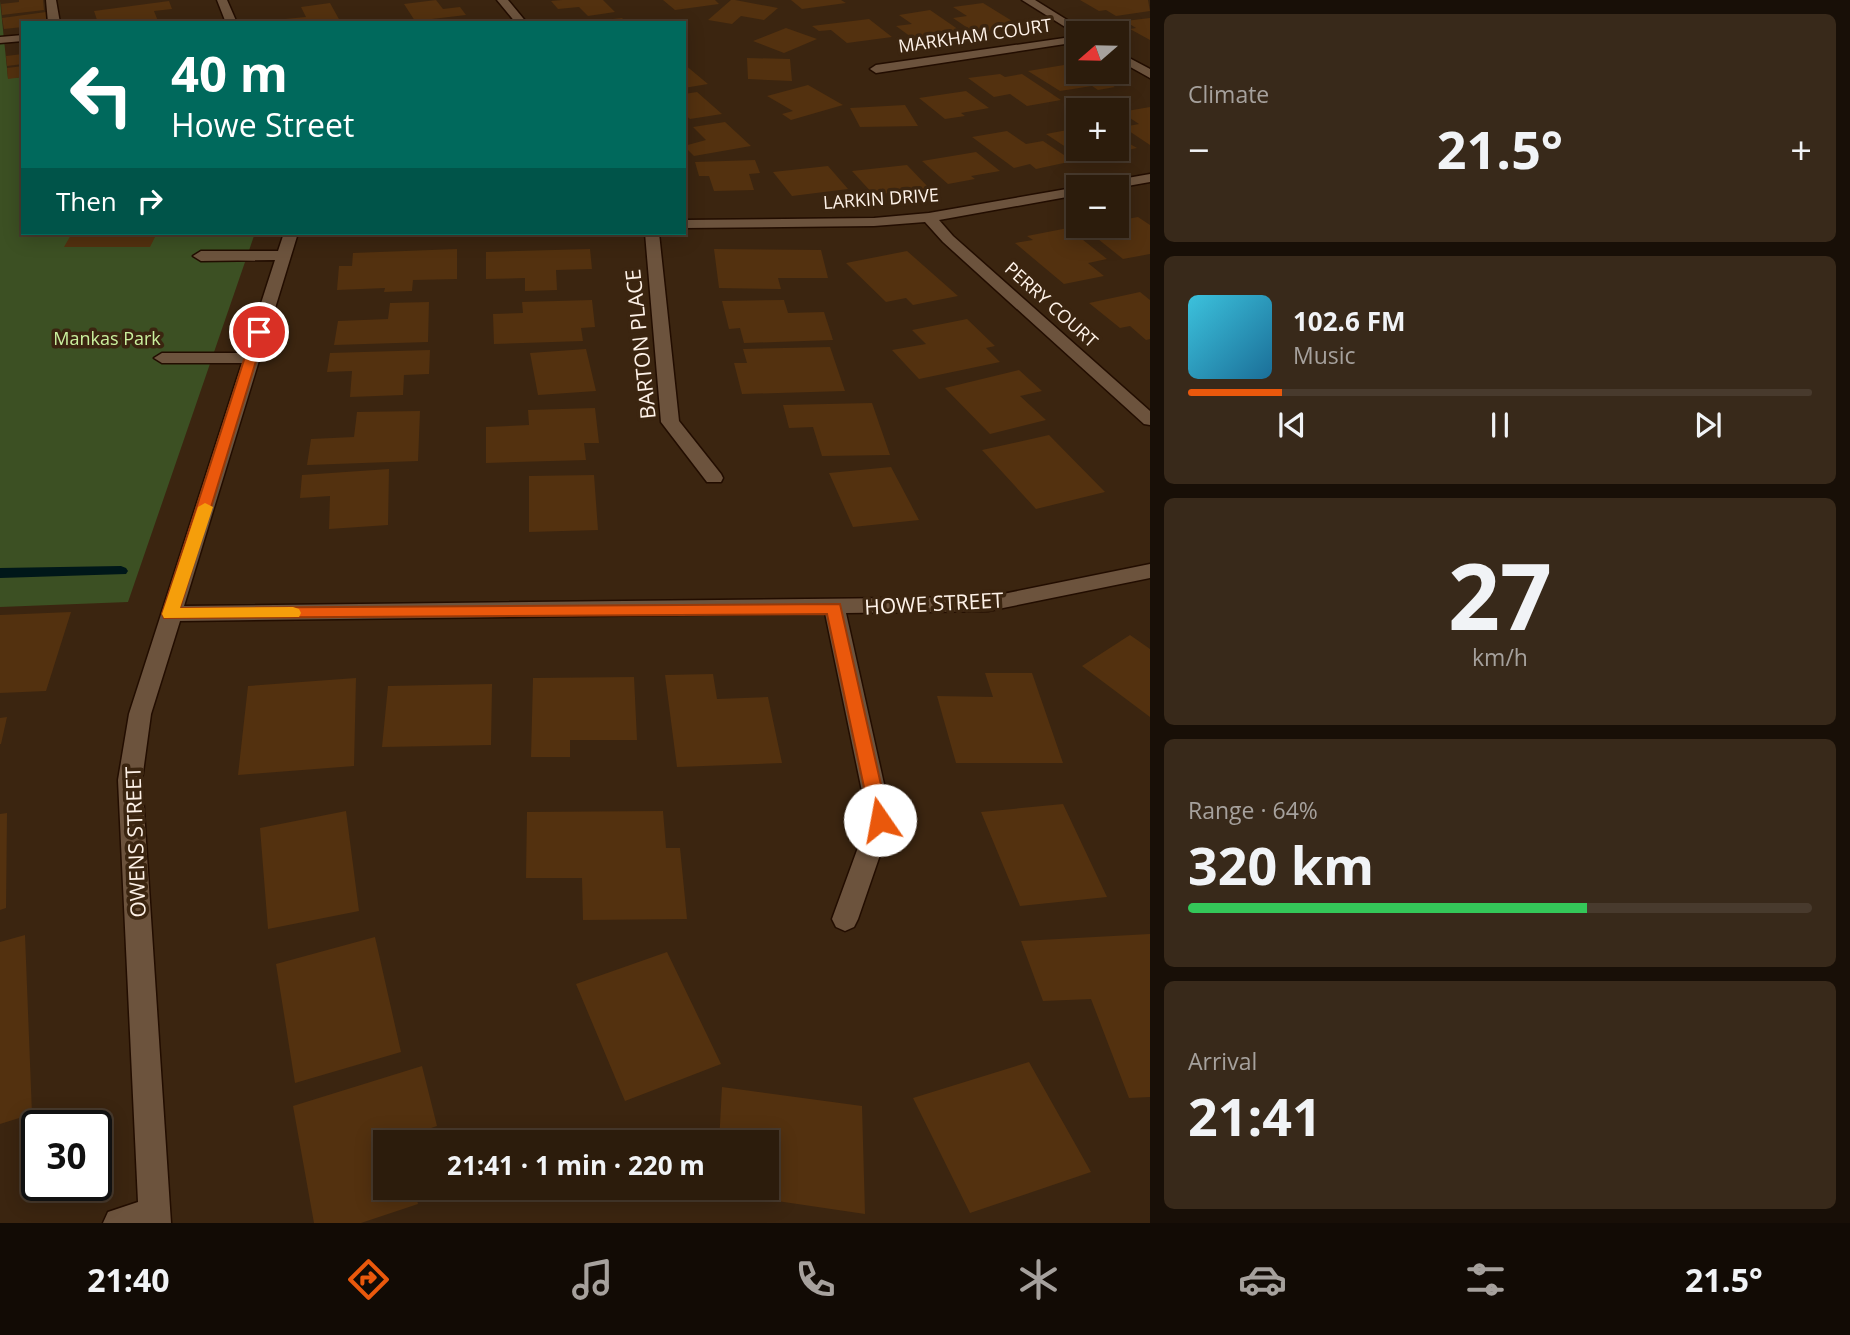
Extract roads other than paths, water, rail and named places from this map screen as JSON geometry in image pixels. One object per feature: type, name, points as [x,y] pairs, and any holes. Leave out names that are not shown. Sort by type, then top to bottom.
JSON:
[{"type":"street","points":[[51,0],[54,21]]},
{"type":"street","points":[[222,0],[231,21]]},
{"type":"street","points":[[502,0],[520,21]]},
{"type":"street","points":[[1027,0],[1066,23]]},
{"type":"street","points":[[0,40],[21,37]]},
{"type":"street","name":"MARKHAM COURT","points":[[876,69],[1066,41]]},
{"type":"street","points":[[1129,62],[1150,74]]},
{"type":"street","points":[[1129,182],[1150,178]]},
{"type":"street","name":"LARKIN DRIVE","points":[[686,223],[874,222],[929,217],[1066,193]]},
{"type":"street","name":"PERRY COURT","points":[[929,217],[948,239],[1150,420]]},
{"type":"street","name":"OWENS STREET","points":[[155,1218],[130,780],[140,714],[289,235]]},
{"type":"street","name":"BARTON PLACE","points":[[652,235],[670,422],[714,478]]},
{"type":"street","points":[[201,256],[284,255]]},
{"type":"street","points":[[162,358],[251,358]]},
{"type":"street","name":"HOWE STREET","points":[[170,614],[834,608],[988,604],[1150,570]]},
{"type":"street","points":[[834,608],[880,820],[845,919]]},
{"type":"street","points":[[119,1223],[155,1218]]},
{"type":"waterway","points":[[0,573],[121,571]]},
{"type":"park label","name":"Mankas Park","points":[[107,339]]}]
